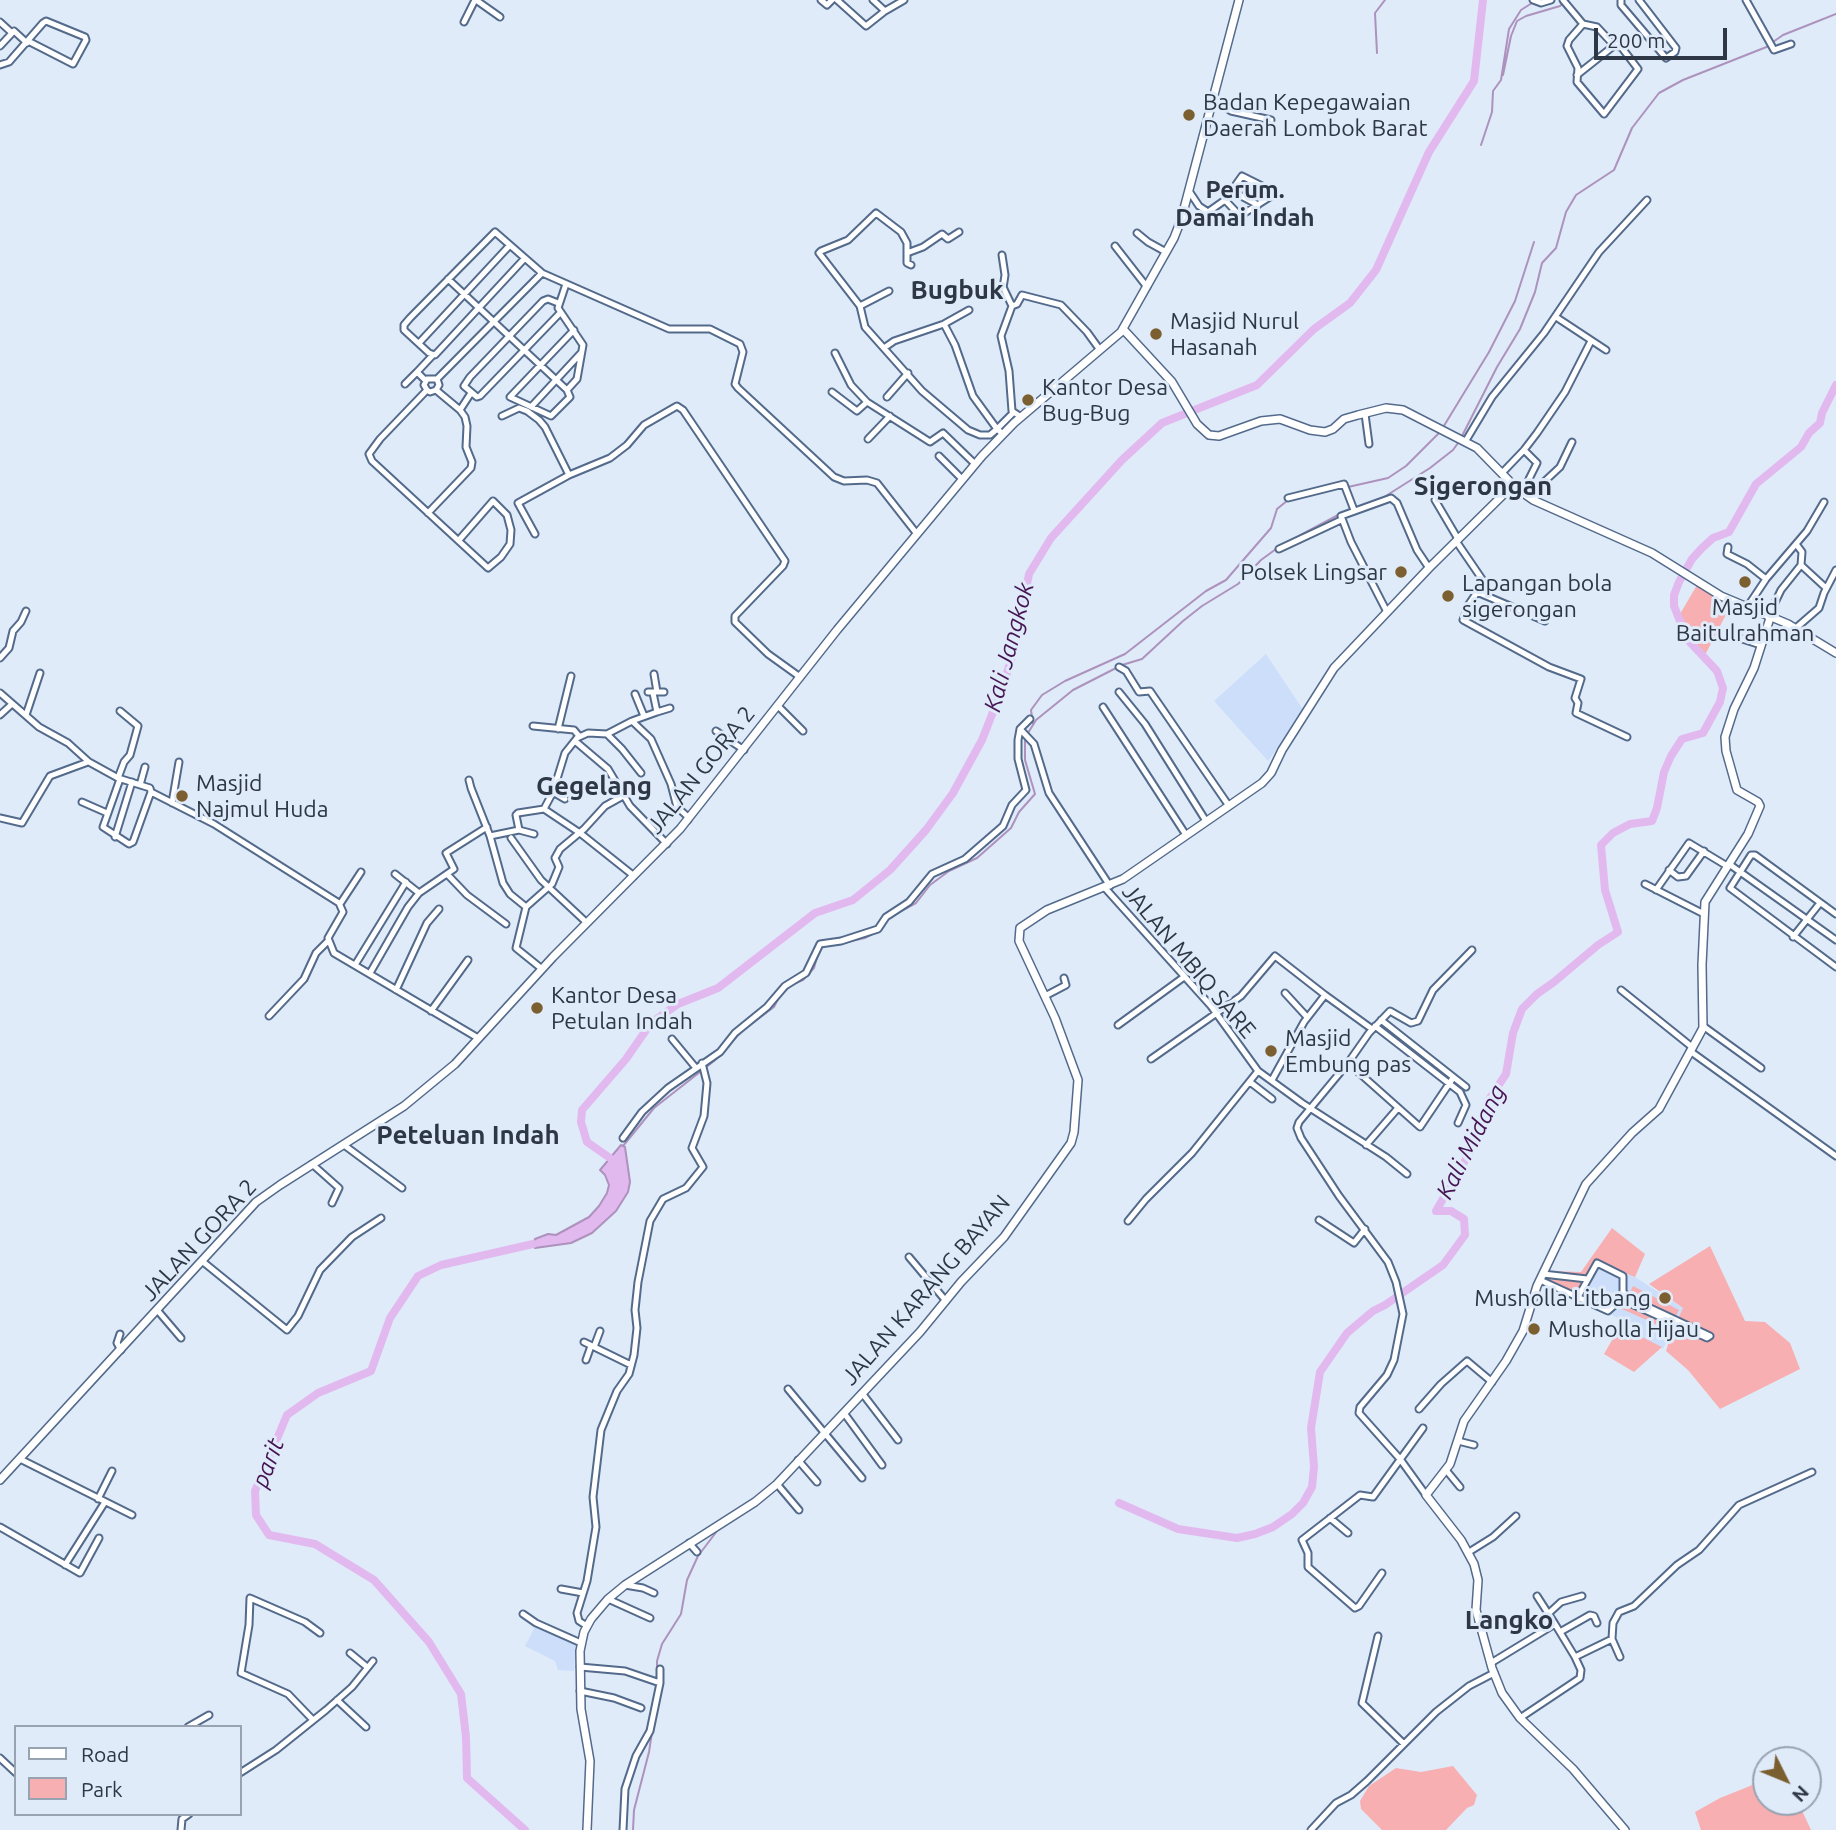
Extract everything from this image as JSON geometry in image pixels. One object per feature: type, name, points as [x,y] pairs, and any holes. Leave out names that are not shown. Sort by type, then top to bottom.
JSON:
[{"type":"street","points":[[464,22],[475,0],[500,17]]},
{"type":"street","points":[[821,0],[827,5],[834,0],[866,26],[885,10],[904,0]]},
{"type":"street","points":[[873,0],[885,10]]},
{"type":"street","name":"JALAN GORA 2","points":[[0,1480],[256,1202],[404,1106],[436,1081],[478,1038],[688,820],[800,677],[1000,432],[1123,329],[1178,230],[1239,0]]},
{"type":"street","points":[[1536,1],[1546,3],[1551,0]]},
{"type":"street","points":[[1621,0],[1621,5],[1666,58],[1675,52],[1676,48],[1639,0]]},
{"type":"street","points":[[1746,0],[1776,50],[1791,44]]},
{"type":"street","points":[[1564,1],[1583,24],[1597,27],[1610,41],[1622,48],[1638,69],[1606,113],[1601,112],[1577,84],[1578,68],[1567,49],[1569,40],[1583,24]]},
{"type":"street","points":[[0,22],[12,33],[16,32],[28,42],[71,64],[75,62],[86,39],[48,22],[43,23],[28,42],[9,62],[0,65]]},
{"type":"street","points":[[0,46],[12,33]]},
{"type":"street","points":[[1577,75],[1616,44]]},
{"type":"street","points":[[1213,99],[1231,111],[1271,120]]},
{"type":"street","points":[[1189,191],[1199,206],[1207,211],[1212,211],[1225,200],[1242,176],[1273,194],[1240,216],[1225,200]]},
{"type":"street","points":[[1232,191],[1258,205]]},
{"type":"street","points":[[1462,440],[1498,388],[1556,317],[1599,252],[1647,200]]},
{"type":"street","points":[[911,265],[907,263],[907,243],[901,232],[878,213],[848,240],[821,251],[820,255],[860,306],[865,327],[922,391],[968,430],[986,436],[1000,432],[1013,413],[1009,372],[1001,338],[1012,306],[1017,304],[1022,295],[1061,305],[1100,350]]},
{"type":"street","points":[[432,356],[404,330],[404,325],[493,232],[498,232],[542,273],[669,329],[710,329],[740,344],[743,352],[735,384],[738,388],[834,477],[840,480],[867,480],[877,483],[917,534]]},
{"type":"street","points":[[907,253],[923,247],[942,234],[948,239],[958,232]]},
{"type":"street","points":[[1137,233],[1166,252]]},
{"type":"street","points":[[419,343],[510,245]]},
{"type":"street","points":[[1115,247],[1147,288]]},
{"type":"street","points":[[1002,255],[1005,275],[1002,285],[1012,306]]},
{"type":"street","points":[[405,384],[525,258]]},
{"type":"street","points":[[437,379],[542,273]]},
{"type":"street","points":[[448,279],[480,306],[525,349],[541,365],[556,380],[570,393],[568,399],[551,416],[510,397],[541,365],[574,330]]},
{"type":"street","points":[[566,284],[558,303],[561,313],[583,345],[578,379],[567,390]]},
{"type":"street","points":[[860,306],[889,291]]},
{"type":"street","points":[[558,303],[542,300],[464,384],[471,393],[477,397],[483,394],[561,313]]},
{"type":"street","points":[[884,348],[894,341],[944,324],[969,310]]},
{"type":"street","points":[[1556,317],[1606,350]]},
{"type":"street","points":[[944,324],[955,345],[971,392],[1000,432]]},
{"type":"street","points":[[1123,329],[1172,382],[1206,434],[1215,437],[1275,419],[1325,432],[1344,419],[1386,408],[1401,409],[1462,440],[1483,454],[1513,485],[1533,500],[1652,553],[1746,609],[1796,628],[1836,653]]},
{"type":"street","points":[[1502,473],[1524,450],[1565,392],[1591,341]]},
{"type":"street","points":[[531,407],[583,351]]},
{"type":"street","points":[[835,353],[851,385],[867,402],[931,443],[943,433],[975,464]]},
{"type":"street","points":[[417,372],[425,381],[427,390]]},
{"type":"street","points":[[887,397],[908,373]]},
{"type":"street","points":[[425,381],[431,377],[437,379]]},
{"type":"street","points":[[427,390],[436,390],[439,385],[437,379]]},
{"type":"street","points":[[843,400],[851,385]]},
{"type":"street","points":[[427,390],[369,454],[372,461],[488,568],[510,544],[511,530],[507,514],[493,501],[459,540]]},
{"type":"street","points":[[428,513],[471,468],[472,462],[466,447],[467,426],[460,410],[436,390]]},
{"type":"street","points":[[832,392],[858,412],[867,402]]},
{"type":"street","points":[[460,410],[471,393]]},
{"type":"street","points":[[535,534],[519,503],[569,475],[610,458],[627,446],[644,425],[677,405],[785,561],[735,616],[736,622],[768,654],[800,677]]},
{"type":"street","points":[[502,416],[519,408],[539,420],[569,475]]},
{"type":"street","points":[[1013,413],[1021,417]]},
{"type":"street","points":[[1365,414],[1369,444]]},
{"type":"street","points":[[868,439],[890,416]]},
{"type":"street","points":[[1533,500],[1545,481],[1560,467],[1572,442]]},
{"type":"street","points":[[1522,493],[1537,463],[1524,450]]},
{"type":"street","points":[[939,456],[962,479]]},
{"type":"street","name":"JALAN KARANG BAYAN","points":[[587,1830],[590,1761],[580,1691],[580,1668],[581,1643],[587,1626],[608,1599],[625,1585],[755,1502],[777,1484],[1011,1229],[1068,1148],[1073,1136],[1078,1080],[1045,996],[1019,942],[1020,930],[1047,910],[1107,887],[1143,867],[1268,777],[1329,674],[1429,568],[1513,485]]},
{"type":"street","points":[[1288,498],[1314,490],[1346,486],[1353,508]]},
{"type":"street","points":[[1279,549],[1341,520],[1343,515],[1353,508],[1391,498],[1394,499],[1429,568]]},
{"type":"street","points":[[1435,500],[1457,540],[1484,580],[1463,620],[1549,667],[1581,679],[1576,697],[1576,713],[1627,737]]},
{"type":"street","points":[[1746,609],[1766,579],[1819,514],[1824,502]]},
{"type":"street","points":[[1341,520],[1387,612]]},
{"type":"street","points":[[1426,1495],[1454,1457],[1464,1421],[1523,1331],[1541,1277],[1586,1184],[1632,1133],[1659,1109],[1703,1026],[1706,898],[1748,834],[1760,806],[1758,802],[1737,790],[1725,743],[1734,709],[1755,668],[1769,617],[1781,590],[1801,565],[1802,552],[1796,544]]},
{"type":"street","points":[[1728,547],[1727,554],[1766,579]]},
{"type":"street","points":[[1801,565],[1826,588]]},
{"type":"street","points":[[1796,628],[1819,609],[1836,570]]},
{"type":"street","points":[[1477,592],[1545,621]]},
{"type":"street","points":[[0,658],[9,648],[13,631],[26,611]]},
{"type":"street","points":[[1737,637],[1761,645]]},
{"type":"street","points":[[1119,667],[1132,679],[1139,692],[1150,691],[1228,806]]},
{"type":"street","points":[[26,715],[40,673]]},
{"type":"street","points":[[654,674],[657,712]]},
{"type":"street","points":[[558,729],[571,676]]},
{"type":"street","points":[[1119,692],[1152,734],[1206,821]]},
{"type":"street","points":[[0,693],[43,730],[68,743],[89,762],[119,778],[150,788],[151,792],[244,841],[340,904],[343,912],[329,934],[328,941],[316,953],[303,979],[269,1016]]},
{"type":"street","points":[[635,694],[644,716]]},
{"type":"street","points":[[0,715],[12,704]]},
{"type":"street","points":[[778,706],[803,731]]},
{"type":"street","points":[[1102,707],[1186,835]]},
{"type":"street","points":[[544,809],[553,792],[565,753],[577,738],[588,733],[607,734],[644,716],[670,708]]},
{"type":"street","points":[[120,711],[138,726],[131,754],[124,762],[103,827],[115,837],[129,844],[133,842],[151,792]]},
{"type":"street","points":[[623,1138],[644,1110],[675,1082],[703,1066],[720,1052],[735,1033],[767,1007],[785,986],[808,971],[820,944],[841,941],[878,929],[886,916],[909,902],[932,874],[965,859],[1003,825],[1012,805],[1026,790],[1017,753],[1021,730],[1030,719]]},
{"type":"street","points":[[632,721],[649,735],[671,783],[677,807],[688,820]]},
{"type":"street","points":[[533,726],[574,730],[577,738],[608,769],[632,809],[667,844]]},
{"type":"street","name":"JALAN MBIQ SARE","points":[[1021,730],[1034,744],[1049,793],[1107,887],[1216,1014],[1258,1071],[1407,1174]]},
{"type":"street","points":[[716,731],[744,750]]},
{"type":"street","points":[[607,734],[640,773]]},
{"type":"street","points":[[0,818],[22,823],[50,776],[89,762]]},
{"type":"street","points":[[172,803],[179,762]]},
{"type":"street","points":[[140,785],[145,767]]},
{"type":"street","points":[[470,780],[505,887],[526,907]]},
{"type":"street","points":[[115,837],[132,782]]},
{"type":"street","points":[[553,792],[565,799]]},
{"type":"street","points":[[542,969],[516,948],[526,907],[548,889],[559,867],[555,858],[558,851],[580,833],[605,806],[623,796]]},
{"type":"street","points":[[82,802],[107,813]]},
{"type":"street","points":[[519,830],[517,813],[544,809],[580,833],[634,876]]},
{"type":"street","points":[[370,974],[408,907],[419,893],[454,868],[446,853],[486,827]]},
{"type":"street","points":[[490,836],[519,830],[534,834]]},
{"type":"street","points":[[510,838],[548,889],[587,923]]},
{"type":"street","points":[[1656,890],[1689,843],[1741,871],[1836,940]]},
{"type":"street","points":[[1669,870],[1678,877],[1686,876],[1704,851]]},
{"type":"street","points":[[1836,914],[1755,855],[1751,855],[1730,889],[1836,968]]},
{"type":"street","points":[[340,904],[361,872]]},
{"type":"street","points":[[395,874],[419,893]]},
{"type":"street","points":[[447,874],[467,895],[506,924]]},
{"type":"street","points":[[355,965],[406,882]]},
{"type":"street","points":[[1645,884],[1704,914]]},
{"type":"street","points":[[1793,937],[1820,902]]},
{"type":"street","points":[[397,990],[427,922],[439,909]]},
{"type":"street","points":[[328,941],[336,955],[478,1038]]},
{"type":"street","points":[[1472,950],[1433,990],[1418,1021],[1411,1023],[1391,1010],[1373,1028],[1348,1063],[1297,1124],[1297,1132],[1345,1205],[1365,1228],[1388,1262],[1400,1298],[1403,1314],[1394,1360],[1387,1375],[1360,1407],[1359,1413],[1400,1459],[1469,1552],[1478,1580],[1476,1610],[1502,1693],[1520,1718],[1573,1769],[1625,1830]]},
{"type":"street","points":[[1151,1059],[1244,993],[1275,956],[1460,1092],[1465,1108],[1458,1124]]},
{"type":"street","points":[[431,1011],[468,960]]},
{"type":"street","points":[[1118,1025],[1184,977]]},
{"type":"street","points":[[1045,996],[1066,985],[1064,978]]},
{"type":"street","points":[[1621,990],[1691,1049],[1836,1156]]},
{"type":"street","points":[[1285,993],[1307,1017]]},
{"type":"street","points":[[1272,1080],[1307,1017],[1325,995]]},
{"type":"street","points":[[1381,1020],[1465,1087]]},
{"type":"street","points":[[1703,1026],[1761,1068]]},
{"type":"street","points":[[672,1039],[696,1068]]},
{"type":"street","points":[[1348,1063],[1421,1127],[1453,1078]]},
{"type":"street","points":[[587,1626],[579,1621],[577,1616],[589,1574],[596,1527],[593,1497],[601,1430],[617,1391],[629,1374],[637,1339],[635,1310],[639,1269],[649,1225],[663,1199],[686,1188],[703,1167],[692,1148],[704,1115],[707,1083],[703,1066]]},
{"type":"street","points":[[1128,1221],[1192,1153],[1258,1071]]},
{"type":"street","points":[[1250,1082],[1272,1099]]},
{"type":"street","points":[[1366,1145],[1398,1108]]},
{"type":"street","points":[[344,1145],[402,1188]]},
{"type":"street","points":[[312,1164],[339,1188],[332,1203]]},
{"type":"street","points":[[202,1261],[287,1330],[298,1316],[320,1270],[352,1237],[381,1218]]},
{"type":"street","points":[[1320,1220],[1354,1243],[1365,1228]]},
{"type":"street","points":[[909,1257],[946,1301]]},
{"type":"street","points":[[1541,1277],[1578,1297],[1608,1311],[1618,1302],[1623,1292],[1623,1276],[1599,1263],[1596,1264],[1578,1297]]},
{"type":"street","points":[[1541,1277],[1587,1279]]},
{"type":"street","points":[[1623,1292],[1628,1300],[1710,1336],[1707,1338],[1675,1321]]},
{"type":"street","points":[[1618,1302],[1628,1300]]},
{"type":"street","points":[[158,1311],[181,1338]]},
{"type":"street","points":[[586,1360],[590,1345],[600,1331]]},
{"type":"street","points":[[120,1334],[117,1343],[121,1350]]},
{"type":"street","points":[[590,1345],[631,1365]]},
{"type":"street","points":[[1419,1409],[1466,1361],[1492,1382]]},
{"type":"street","points":[[788,1389],[862,1478]]},
{"type":"street","points":[[862,1393],[898,1440]]},
{"type":"street","points":[[844,1412],[883,1465]]},
{"type":"street","points":[[1382,1573],[1359,1606],[1354,1608],[1307,1566],[1308,1552],[1302,1540],[1360,1495],[1373,1497],[1423,1427]]},
{"type":"street","points":[[1458,1441],[1474,1445]]},
{"type":"street","points":[[20,1459],[132,1516]]},
{"type":"street","points":[[798,1460],[817,1482]]},
{"type":"street","points":[[1446,1469],[1460,1487]]},
{"type":"street","points":[[98,1499],[112,1471]]},
{"type":"street","points":[[1620,1657],[1612,1639],[1613,1623],[1619,1612],[1634,1606],[1677,1565],[1699,1550],[1739,1506],[1812,1472]]},
{"type":"street","points":[[777,1484],[799,1510]]},
{"type":"street","points":[[65,1565],[105,1502]]},
{"type":"street","points":[[1469,1552],[1493,1538],[1516,1516]]},
{"type":"street","points":[[1331,1518],[1348,1533]]},
{"type":"street","points":[[0,1527],[81,1573],[99,1538]]},
{"type":"street","points":[[688,1543],[697,1552]]},
{"type":"street","points":[[625,1585],[654,1593]]},
{"type":"street","points":[[561,1588],[583,1593]]},
{"type":"street","points":[[1520,1718],[1578,1680],[1581,1670],[1537,1596]]},
{"type":"street","points":[[1548,1614],[1561,1602],[1582,1596]]},
{"type":"street","points":[[313,1720],[288,1694],[241,1673],[249,1625],[250,1598],[305,1622],[320,1633]]},
{"type":"street","points":[[608,1599],[650,1618]]},
{"type":"street","points":[[523,1614],[536,1623],[581,1643]]},
{"type":"street","points":[[1560,1632],[1590,1615],[1594,1616],[1597,1623]]},
{"type":"street","points":[[1491,1663],[1555,1624]]},
{"type":"street","points":[[1378,1636],[1362,1703],[1404,1744]]},
{"type":"street","points":[[1575,1657],[1612,1639]]},
{"type":"street","points":[[350,1653],[368,1667]]},
{"type":"street","points":[[242,1772],[276,1750],[337,1700],[352,1687],[373,1661]]},
{"type":"street","points":[[580,1668],[625,1671],[658,1683]]},
{"type":"street","points":[[623,1830],[625,1789],[636,1756],[650,1731],[660,1669]]},
{"type":"street","points":[[1311,1830],[1336,1803],[1357,1791],[1453,1697],[1494,1672]]},
{"type":"street","points":[[580,1691],[614,1698],[641,1708]]},
{"type":"street","points":[[337,1700],[366,1727]]},
{"type":"street","points":[[192,1725],[209,1715]]},
{"type":"street","points":[[0,1758],[14,1771]]},
{"type":"shaded area","points":[[1266,654],[1304,711],[1268,761],[1214,701]]},
{"type":"shaded area","points":[[621,1145],[625,1147],[630,1182],[628,1192],[616,1211],[592,1233],[571,1243],[535,1248],[535,1239],[548,1234],[556,1235],[589,1217],[599,1206],[609,1185],[600,1170]]},
{"type":"shaded area","points":[[1599,1263],[1635,1277],[1683,1308],[1663,1349],[1639,1337],[1642,1328],[1578,1297]]},
{"type":"shaded area","points":[[536,1625],[576,1642],[574,1671],[558,1670],[555,1661],[525,1646]]},
{"type":"green space","points":[[1697,585],[1731,605],[1705,655],[1689,637],[1680,614]]},
{"type":"green space","points":[[1612,1228],[1645,1254],[1635,1277],[1597,1262],[1576,1301],[1541,1285],[1548,1271],[1581,1272]]},
{"type":"green space","points":[[1710,1246],[1745,1321],[1765,1322],[1790,1343],[1800,1369],[1720,1409],[1688,1370],[1666,1351],[1683,1308],[1649,1284]]},
{"type":"green space","points":[[1633,1286],[1679,1310],[1669,1330],[1622,1309]]},
{"type":"green space","points":[[1623,1321],[1640,1327],[1638,1335],[1662,1347],[1634,1372],[1604,1354]]},
{"type":"green space","points":[[1453,1766],[1477,1795],[1474,1805],[1467,1808],[1446,1830],[1382,1830],[1361,1809],[1360,1801],[1369,1786],[1396,1768],[1421,1772]]},
{"type":"green space","points":[[1752,1784],[1752,1816],[1804,1816],[1811,1830],[1701,1830],[1695,1812]]},
{"type":"waterway","points":[[1377,53],[1375,13],[1385,0]]},
{"type":"waterway","name":"Kali Jangkok","points":[[610,1158],[587,1142],[581,1122],[582,1110],[626,1059],[651,1023],[678,1004],[718,988],[815,913],[853,900],[890,870],[926,830],[953,793],[982,740],[1002,689],[1015,647],[1029,574],[1051,538],[1122,460],[1162,423],[1257,385],[1314,329],[1350,303],[1376,270],[1429,152],[1474,81],[1483,0]]},
{"type":"waterway","points":[[1503,75],[1517,21],[1560,6],[1567,0]]},
{"type":"waterway","points":[[1481,145],[1492,112],[1493,91],[1501,80],[1509,29],[1521,10],[1532,3]]},
{"type":"waterway","points":[[1773,42],[1783,35],[1836,14]]},
{"type":"waterway","points":[[1461,438],[1497,367],[1520,329],[1535,292],[1542,263],[1556,248],[1566,212],[1576,195],[1614,170],[1632,128],[1659,93],[1683,80],[1769,46]]},
{"type":"waterway","points":[[1442,429],[1489,352],[1515,301],[1534,242]]},
{"type":"waterway","name":"Kali Midang","points":[[1119,1503],[1178,1529],[1237,1538],[1273,1527],[1303,1503],[1312,1487],[1314,1467],[1311,1428],[1320,1372],[1347,1333],[1373,1311],[1443,1265],[1465,1235],[1464,1219],[1451,1211],[1436,1211],[1482,1131],[1483,1115],[1488,1101],[1506,1074],[1513,1033],[1522,1009],[1598,945],[1618,932],[1605,890],[1601,845],[1613,833],[1630,824],[1652,821],[1664,772],[1671,756],[1682,739],[1703,733],[1720,702],[1723,688],[1717,671],[1687,639],[1674,606],[1674,595],[1679,582],[1692,559],[1702,548],[1713,538],[1729,532],[1756,484],[1801,447],[1809,433],[1820,423],[1836,385]]},
{"type":"waterway","points":[[1348,487],[1388,478],[1406,466],[1439,433]]},
{"type":"waterway","points":[[1381,499],[1430,468],[1458,443]]},
{"type":"waterway","points":[[1033,724],[1031,710],[1042,695],[1065,681],[1125,654],[1206,591],[1226,580],[1271,528],[1277,509],[1288,500]]},
{"type":"waterway","points":[[1345,512],[1360,507]]},
{"type":"waterway","points":[[1280,546],[1340,514]]},
{"type":"waterway","points":[[1028,733],[1036,720],[1073,690],[1122,665],[1142,659],[1183,621],[1238,584],[1276,549]]},
{"type":"waterway","points":[[892,916],[916,903],[930,885],[949,871],[977,858],[1011,828],[1019,812],[1035,794],[1025,760],[1025,738]]},
{"type":"waterway","points":[[846,942],[865,938],[882,929],[886,922]]},
{"type":"waterway","points":[[791,985],[803,980],[814,968],[818,954]]},
{"type":"waterway","points":[[623,1146],[654,1108],[714,1061],[742,1031],[774,1007],[780,995]]},
{"type":"waterway","name":"parit","points":[[525,1830],[467,1778],[461,1694],[429,1642],[374,1580],[315,1544],[269,1535],[256,1515],[255,1491],[287,1415],[318,1393],[371,1371],[390,1318],[418,1276],[441,1265],[533,1244]]},
{"type":"waterway","points":[[657,1681],[657,1661],[662,1644],[681,1614],[687,1580],[698,1556],[717,1531]]},
{"type":"waterway","points":[[633,1830],[634,1810],[652,1732]]},
{"type":"place","name":"Badan Kepegawaian Daerah Lombok Barat","points":[[1189,115]]},
{"type":"place","name":"Masjid Nurul Hasanah","points":[[1156,334]]},
{"type":"place","name":"Kantor Desa Bug-Bug","points":[[1028,400]]},
{"type":"place","name":"Polsek Lingsar","points":[[1401,572]]},
{"type":"place","name":"Masjid Baitulrahman","points":[[1745,582]]},
{"type":"place","name":"Lapangan bola sigerongan","points":[[1448,596]]},
{"type":"place","name":"Masjid Najmul Huda","points":[[182,796]]},
{"type":"place","name":"Kantor Desa Petulan Indah","points":[[537,1008]]},
{"type":"place","name":"Masjid Embung pas","points":[[1271,1051]]},
{"type":"place","name":"Musholla Litbang","points":[[1665,1298]]},
{"type":"place","name":"Musholla Hijau","points":[[1534,1329]]},
{"type":"district","name":"Perum. Damai Indah","points":[[1245,204]]},
{"type":"district","name":"Bugbuk","points":[[957,290]]},
{"type":"district","name":"Sigerongan","points":[[1483,486]]},
{"type":"district","name":"Gegelang","points":[[594,786]]},
{"type":"district","name":"Peteluan Indah","points":[[468,1135]]},
{"type":"district","name":"Langko","points":[[1509,1620]]}]
